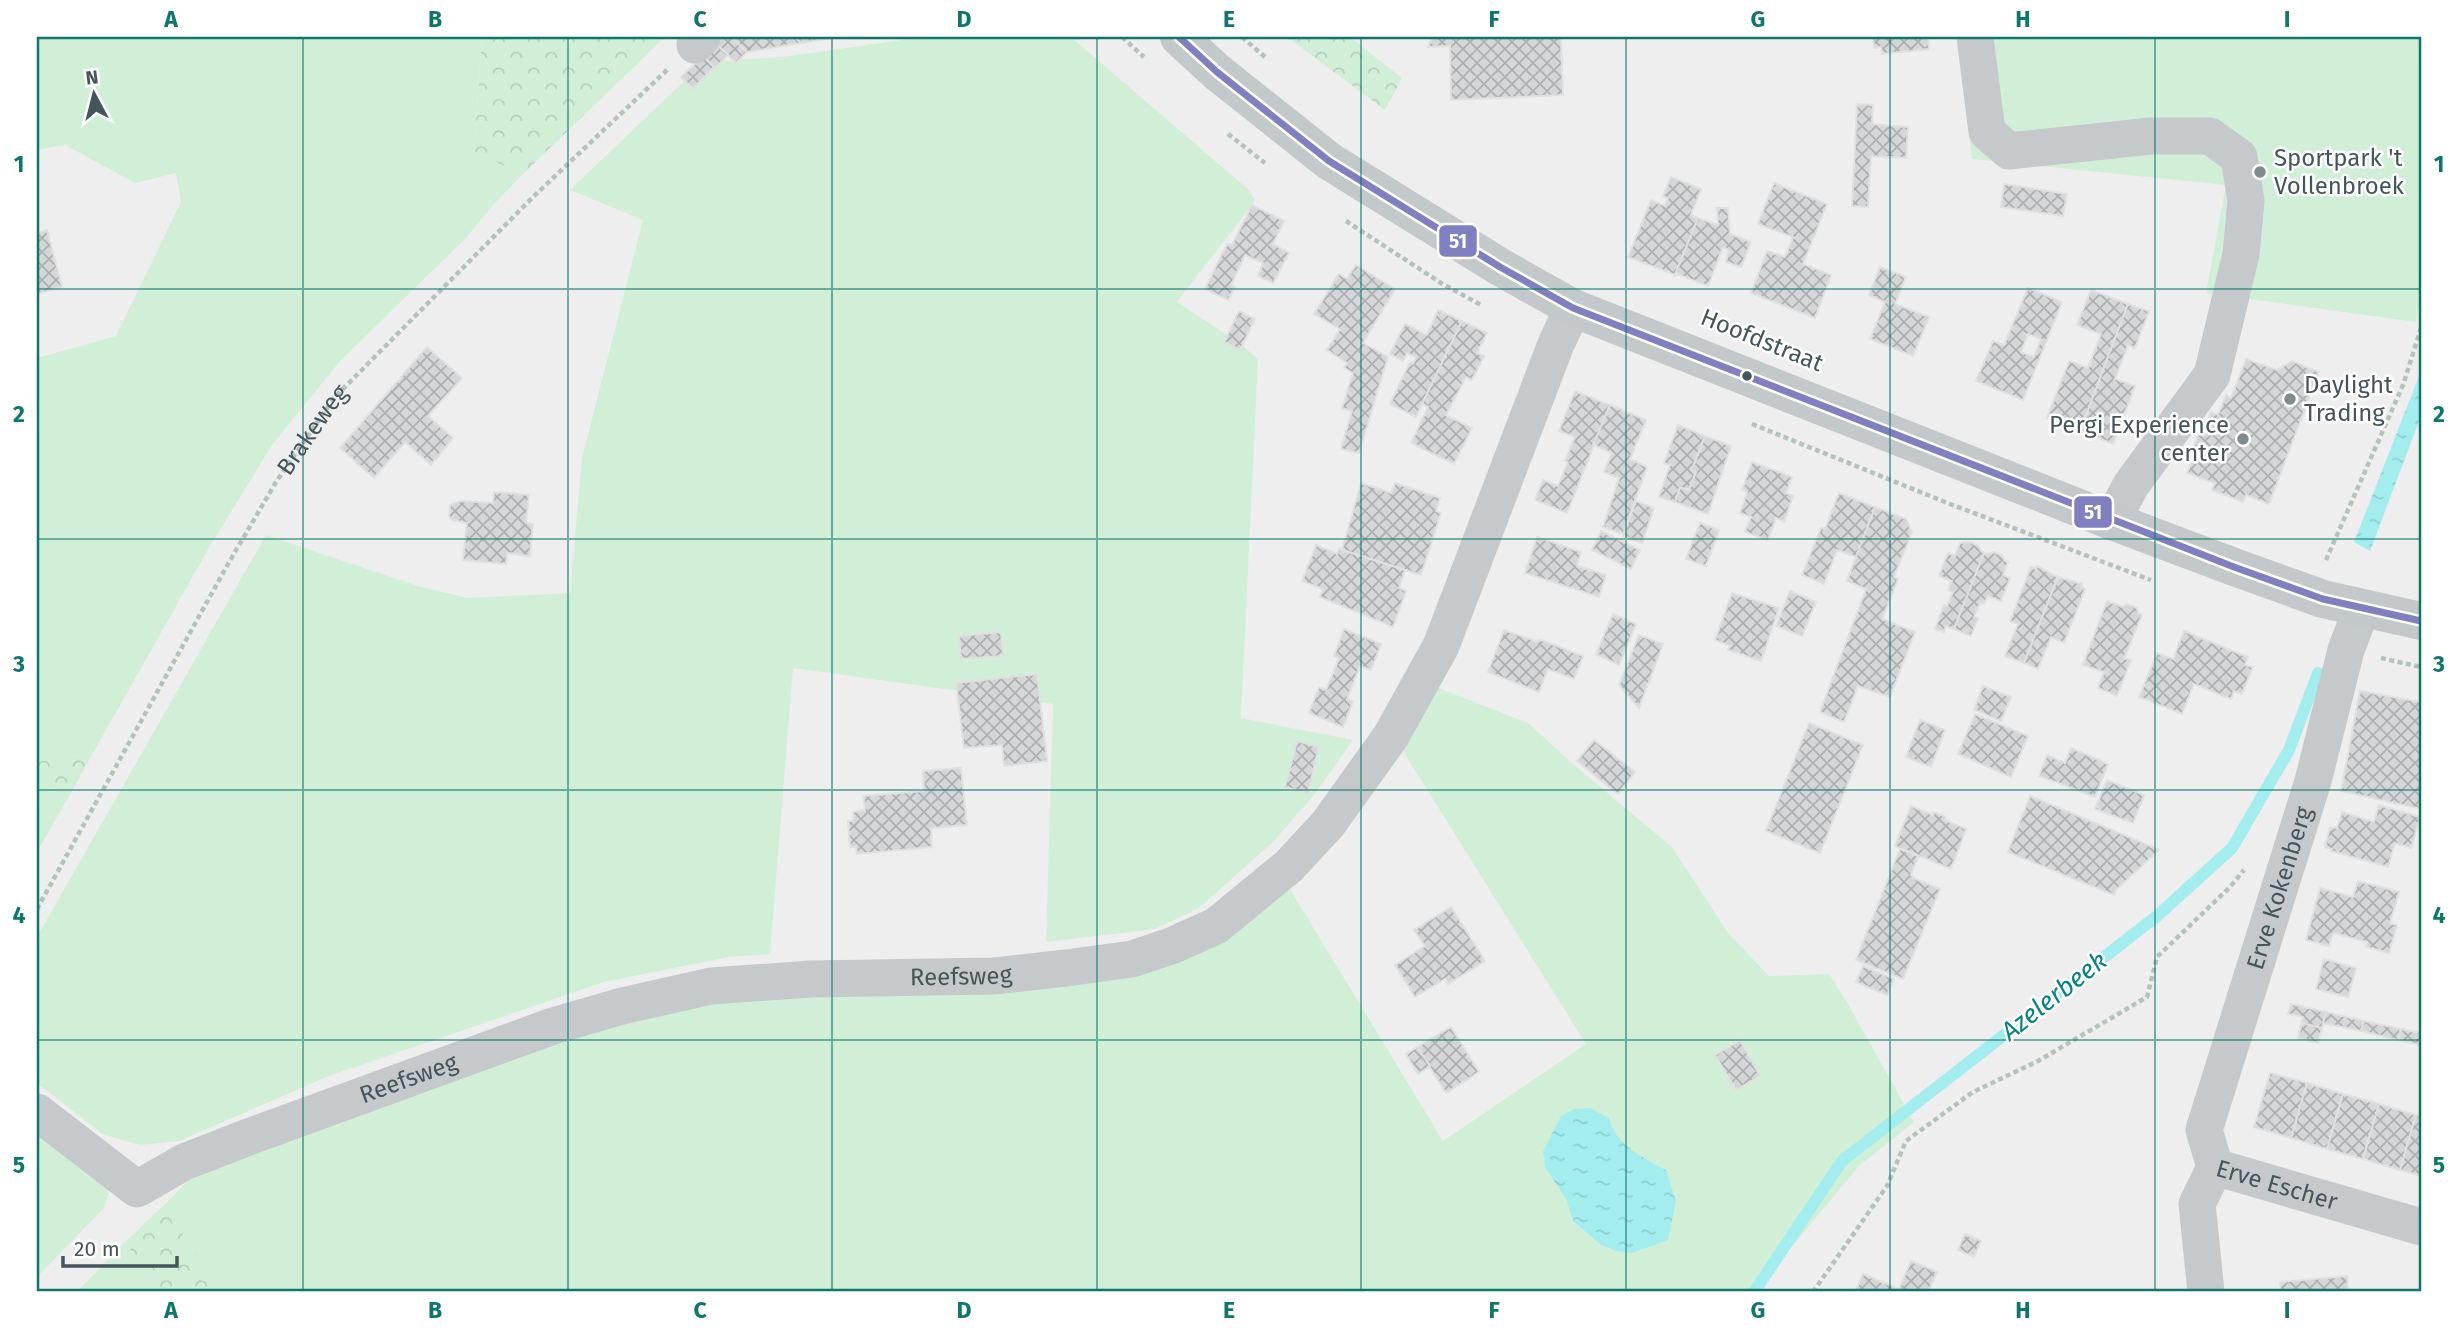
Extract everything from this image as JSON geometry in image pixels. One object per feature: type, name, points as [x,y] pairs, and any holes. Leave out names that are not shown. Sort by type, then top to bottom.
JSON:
[{"type":"main road","name":"Hoofdstraat","points":[[1179,37],[1217,72],[1329,161],[1573,309],[2112,521],[2323,599],[2421,621]]},
{"type":"street","points":[[1975,37],[1987,132],[2009,151],[2151,136],[2210,136],[2239,157],[2246,201],[2241,254],[2212,375],[2131,485],[2112,521]]},
{"type":"street","name":"Reefsweg","points":[[37,1112],[137,1189],[184,1162],[251,1136],[553,1026],[622,1006],[711,986],[811,979],[994,976],[1066,968],[1132,958],[1171,946],[1216,926],[1289,866],[1328,824],[1391,736],[1441,646],[1556,344],[1573,309]]},
{"type":"street","name":"Erve Kokenberg","points":[[2215,1167],[2204,1130],[2313,781],[2346,650],[2362,608]]},
{"type":"street","name":"Erve Escher","points":[[2206,1292],[2197,1204],[2215,1167],[2421,1227]]},
{"type":"path","points":[[1242,37],[1269,61]]},
{"type":"path","name":"Brakeweg","points":[[37,909],[228,564],[276,482],[334,398],[532,198],[698,41]]},
{"type":"path","points":[[2326,561],[2403,385],[2421,328]]},
{"type":"path","points":[[1814,1292],[1886,1186],[1906,1141],[1973,1092],[2038,1061],[2147,997],[2157,957],[2230,887],[2247,866]]},
{"type":"green space","points":[[37,37],[482,37],[474,150],[522,175],[465,239],[341,360],[272,445],[210,546],[93,753],[37,762],[37,358],[116,336],[181,202],[176,173],[135,183],[65,145],[37,150]]},
{"type":"green space","points":[[482,37],[665,37],[522,175],[474,151]]},
{"type":"green space","points":[[924,37],[1071,37],[1250,191],[1255,201],[1177,302],[1238,342],[1258,359],[1241,718],[1353,740],[1314,795],[1274,841],[1199,908],[1155,929],[1046,942],[1053,704],[793,668],[770,954],[729,957],[604,982],[329,1076],[179,1141],[140,1145],[104,1135],[37,1083],[37,937],[266,535],[418,586],[467,598],[570,593],[582,458],[643,220],[570,190],[704,62],[782,57]]},
{"type":"green space","points":[[1287,37],[1350,37],[1402,78],[1385,110]]},
{"type":"green space","name":"Sportpark 't Vollenbroek","points":[[1958,37],[2421,37],[2421,295],[2416,322],[2206,293],[2226,185],[1972,159]]},
{"type":"green space","points":[[1428,684],[1528,723],[1672,847],[1728,933],[1769,976],[1829,974],[1914,1122],[1859,1166],[1774,1268],[1759,1292],[220,1292],[164,1205],[189,1180],[424,1078],[728,994],[1113,970],[1285,881],[1443,1141],[1586,1044],[1398,743]],"holes":[[[1612,1128],[1628,1149],[1666,1170],[1573,1221],[1566,1199]]]},
{"type":"green space","points":[[93,753],[76,784],[37,790],[37,762]]},
{"type":"green space","points":[[76,784],[37,852],[37,790]]},
{"type":"green space","points":[[37,1129],[105,1181],[108,1194],[105,1207],[37,1277]]},
{"type":"green space","points":[[164,1205],[220,1292],[161,1292],[144,1264],[124,1243]]},
{"type":"green space","points":[[124,1243],[144,1264],[161,1292],[77,1292]]},
{"type":"water","points":[[2421,371],[2421,416],[2370,551],[2354,542]]},
{"type":"water","points":[[1590,1108],[1609,1118],[1618,1136],[1632,1150],[1666,1170],[1676,1201],[1668,1240],[1632,1253],[1616,1251],[1601,1245],[1573,1221],[1566,1199],[1545,1167],[1543,1151],[1561,1116],[1574,1109]]},
{"type":"building","points":[[717,37],[731,37],[747,52],[736,63],[713,41]]},
{"type":"building","points":[[731,37],[795,37],[801,43],[747,52]]},
{"type":"building","points":[[795,37],[838,37],[801,43]]},
{"type":"building","points":[[1432,37],[1561,37],[1563,95],[1451,100],[1450,46],[1428,47]]},
{"type":"building","points":[[1873,37],[1928,37],[1929,49],[1882,54],[1881,47],[1874,48]]},
{"type":"building","points":[[716,44],[728,55],[715,68],[703,56]]},
{"type":"building","points":[[703,56],[714,67],[693,89],[681,77]]},
{"type":"building","points":[[1857,104],[1873,105],[1872,124],[1908,127],[1906,158],[1871,156],[1868,207],[1852,206]]},
{"type":"building","points":[[1671,177],[1701,189],[1691,215],[1698,218],[1675,275],[1628,257],[1651,200],[1665,206],[1668,198],[1663,196]]},
{"type":"building","points":[[1774,183],[1827,204],[1803,264],[1831,275],[1815,318],[1751,293],[1767,251],[1785,257],[1793,237],[1758,224]]},
{"type":"building","points":[[2004,184],[2067,194],[2063,216],[2001,207]]},
{"type":"building","points":[[1252,205],[1284,221],[1273,244],[1289,253],[1273,283],[1258,276],[1263,263],[1245,255],[1231,285],[1235,287],[1228,300],[1205,289],[1227,244],[1232,245]]},
{"type":"building","points":[[1717,208],[1728,208],[1730,234],[1751,242],[1741,267],[1726,262],[1729,250],[1723,247],[1708,286],[1675,275],[1698,218],[1718,225]]},
{"type":"building","points":[[47,230],[62,287],[37,294],[37,233]]},
{"type":"building","points":[[1356,265],[1395,289],[1363,343],[1388,357],[1359,453],[1341,449],[1352,411],[1342,408],[1353,373],[1344,368],[1347,363],[1327,350],[1340,329],[1314,314],[1339,274],[1347,279]]},
{"type":"building","points":[[1880,267],[1906,277],[1895,304],[1929,317],[1913,356],[1870,339],[1885,302],[1869,295]]},
{"type":"building","points":[[2028,288],[2062,302],[2023,400],[1976,381],[1993,341],[2004,345]],"holes":[[[2028,334],[2041,339],[2034,357],[2021,352]]]},
{"type":"building","points":[[2091,290],[2128,304],[2080,431],[2047,418],[2069,361],[2088,368],[2101,334],[2077,325]]},
{"type":"building","points":[[2128,304],[2149,311],[2135,348],[2128,345],[2115,379],[2135,386],[2113,444],[2080,431]]},
{"type":"building","points":[[1438,310],[1462,321],[1416,417],[1390,404],[1410,362],[1413,364],[1416,357],[1407,353],[1403,361],[1390,354],[1405,324],[1427,335]]},
{"type":"building","points":[[1239,311],[1255,319],[1240,350],[1224,342]]},
{"type":"building","points":[[1462,321],[1487,333],[1477,353],[1484,356],[1472,380],[1466,377],[1446,415],[1472,428],[1454,464],[1411,443],[1428,407],[1422,404]]},
{"type":"building","points":[[427,347],[462,378],[428,416],[453,438],[431,465],[405,442],[374,478],[340,448]]},
{"type":"building","points":[[2246,359],[2277,370],[2292,361],[2319,372],[2269,504],[2246,495],[2243,502],[2212,490],[2215,483],[2187,473],[2196,451],[2194,446],[2198,434],[2205,429],[2211,412],[2218,415],[2226,395],[2231,398]]},
{"type":"building","points":[[1575,391],[1610,405],[1567,513],[1535,500],[1543,480],[1558,486],[1568,462],[1565,461],[1575,437],[1559,431]]},
{"type":"building","points":[[1610,405],[1646,420],[1630,459],[1647,467],[1623,534],[1603,527],[1619,478],[1604,472],[1612,453],[1593,445]]},
{"type":"building","points":[[1678,425],[1705,436],[1692,470],[1696,472],[1689,490],[1680,488],[1675,502],[1659,497],[1670,465],[1664,463]]},
{"type":"building","points":[[1705,436],[1731,446],[1708,514],[1675,502],[1680,488],[1689,490],[1696,472],[1692,470]]},
{"type":"building","points":[[1752,462],[1792,477],[1786,493],[1793,496],[1784,522],[1776,518],[1768,540],[1745,532],[1751,517],[1740,513],[1747,492],[1742,490]]},
{"type":"building","points":[[1361,483],[1391,493],[1395,483],[1440,498],[1436,511],[1441,513],[1421,575],[1342,550]]},
{"type":"building","points":[[494,492],[529,495],[526,523],[533,524],[530,556],[507,553],[506,564],[463,560],[467,523],[452,520],[449,516],[450,505],[460,501],[493,503]]},
{"type":"building","points":[[1839,493],[1875,507],[1847,581],[1856,557],[1837,550],[1824,584],[1802,575]]},
{"type":"building","points":[[1636,501],[1654,508],[1642,543],[1623,536]]},
{"type":"building","points":[[1875,507],[1906,519],[1912,532],[1894,577],[1898,579],[1882,619],[1915,632],[1890,697],[1858,686],[1844,722],[1820,712],[1866,589],[1847,581]]},
{"type":"building","points":[[1700,523],[1719,530],[1706,566],[1686,559]]},
{"type":"building","points":[[1601,531],[1640,550],[1631,569],[1592,550]]},
{"type":"building","points":[[1537,537],[1581,552],[1577,566],[1606,575],[1599,597],[1525,573]]},
{"type":"building","points":[[1970,542],[1984,553],[1954,629],[1946,626],[1944,632],[1935,629],[1944,605],[1947,606],[1953,592],[1948,590],[1952,581],[1939,576],[1948,553],[1955,556],[1960,543]]},
{"type":"building","points":[[1316,545],[1337,554],[1339,549],[1405,570],[1399,588],[1406,591],[1393,627],[1320,597],[1323,589],[1302,581]]},
{"type":"building","points":[[1984,553],[2002,555],[2008,562],[2003,575],[2010,578],[2001,601],[1988,596],[1984,604],[1980,603],[1974,617],[1978,618],[1971,636],[1954,629]]},
{"type":"building","points":[[2037,566],[2058,577],[2024,663],[2005,656],[2018,624],[2010,621],[2031,567],[2036,569]]},
{"type":"building","points":[[2058,577],[2082,584],[2081,587],[2085,589],[2064,643],[2051,637],[2038,669],[2024,663]]},
{"type":"building","points":[[1790,591],[1816,602],[1802,636],[1776,626]]},
{"type":"building","points":[[1732,593],[1779,608],[1761,661],[1728,650],[1730,646],[1715,640]]},
{"type":"building","points":[[2107,601],[2123,607],[2127,604],[2137,608],[2142,615],[2124,658],[2131,660],[2117,696],[2098,688],[2104,672],[2083,665]]},
{"type":"building","points":[[1613,614],[1636,624],[1619,665],[1596,654]]},
{"type":"building","points":[[1344,629],[1381,644],[1371,670],[1360,666],[1347,699],[1353,701],[1343,727],[1309,713],[1319,687],[1326,690],[1339,658],[1334,656]]},
{"type":"building","points":[[1504,630],[1538,642],[1539,639],[1583,656],[1574,679],[1548,669],[1539,692],[1488,672]]},
{"type":"building","points":[[2184,631],[2248,657],[2245,665],[2253,667],[2242,694],[2234,691],[2231,699],[2194,684],[2182,714],[2139,697],[2157,653],[2173,659]]},
{"type":"building","points":[[1001,632],[1003,656],[961,659],[959,636]]},
{"type":"building","points":[[1639,635],[1663,644],[1639,708],[1619,685]]},
{"type":"building","points":[[1037,674],[1047,761],[1004,766],[1002,745],[964,748],[956,683]]},
{"type":"building","points":[[1983,686],[2011,697],[2001,721],[1974,710]]},
{"type":"building","points":[[2360,691],[2421,702],[2421,809],[2341,791]]},
{"type":"building","points":[[1975,714],[2028,736],[2011,777],[1958,754]]},
{"type":"building","points":[[1920,720],[1945,730],[1931,767],[1906,757]]},
{"type":"building","points":[[1809,723],[1863,745],[1820,853],[1766,831]]},
{"type":"building","points":[[1594,740],[1635,772],[1618,794],[1577,761]]},
{"type":"building","points":[[1297,741],[1319,747],[1308,793],[1285,787]]},
{"type":"building","points":[[2071,748],[2108,764],[2095,797],[2039,776],[2047,755],[2065,763]]},
{"type":"building","points":[[961,768],[967,825],[931,828],[932,847],[857,854],[856,847],[850,847],[848,821],[853,821],[853,812],[865,810],[863,796],[924,791],[923,771]]},
{"type":"building","points":[[2107,780],[2144,795],[2133,823],[2095,809]]},
{"type":"building","points":[[2030,796],[2159,850],[2116,890],[2114,895],[2008,852]]},
{"type":"building","points":[[2379,805],[2420,817],[2411,848],[2395,843],[2388,867],[2325,847],[2330,827],[2337,828],[2342,812],[2374,822]]},
{"type":"building","points":[[1911,806],[1946,817],[1945,820],[1966,829],[1951,869],[1895,846]]},
{"type":"building","points":[[1900,849],[1918,856],[1911,875],[1913,878],[1940,889],[1903,979],[1856,960]]},
{"type":"building","points":[[2358,881],[2399,892],[2390,923],[2397,925],[2389,953],[2366,947],[2367,942],[2333,933],[2329,946],[2306,940],[2320,888],[2353,897]]},
{"type":"building","points":[[1451,907],[1485,961],[1448,984],[1445,979],[1415,997],[1395,965],[1425,946],[1414,930]]},
{"type":"building","points":[[2324,959],[2356,968],[2348,997],[2316,989]]},
{"type":"building","points":[[1863,966],[1894,979],[1887,995],[1856,982]]},
{"type":"building","points":[[2291,1004],[2326,1012],[2320,1037],[2299,1032],[2303,1017],[2288,1014]]},
{"type":"building","points":[[2326,1012],[2364,1021],[2361,1031],[2323,1023]]},
{"type":"building","points":[[2364,1021],[2401,1029],[2398,1040],[2361,1031]]},
{"type":"building","points":[[2302,1023],[2322,1028],[2318,1043],[2298,1038]]},
{"type":"building","points":[[1451,1027],[1479,1072],[1446,1093],[1417,1047]]},
{"type":"building","points":[[2401,1029],[2421,1033],[2421,1045],[2398,1040]]},
{"type":"building","points":[[1740,1040],[1760,1076],[1736,1090],[1715,1055]]},
{"type":"building","points":[[1417,1047],[1430,1066],[1418,1074],[1406,1054]]},
{"type":"building","points":[[2270,1073],[2307,1083],[2291,1138],[2254,1127]]},
{"type":"building","points":[[2307,1083],[2343,1094],[2327,1149],[2291,1138]]},
{"type":"building","points":[[2343,1094],[2379,1104],[2363,1159],[2327,1149]]},
{"type":"building","points":[[2379,1104],[2416,1115],[2400,1170],[2363,1159]]},
{"type":"building","points":[[2416,1115],[2421,1116],[2421,1176],[2400,1170]]},
{"type":"building","points":[[1965,1234],[1981,1241],[1974,1257],[1958,1250]]},
{"type":"building","points":[[1911,1261],[1937,1272],[1928,1292],[1855,1292],[1863,1274],[1899,1289]]},
{"type":"building","points":[[2347,1276],[2348,1292],[2281,1292],[2280,1282]]},
{"type":"waterway","name":"Azelerbeek","points":[[1754,1292],[1842,1161],[2157,916],[2232,848],[2289,750],[2318,673]]},
{"type":"transit line","name":"51","points":[[1179,37],[1217,72],[1329,161],[1500,267],[1573,308],[2234,567],[2323,599],[2421,621]]},
{"type":"place","name":"Sportpark 't Vollenbroek","points":[[2260,172]]},
{"type":"place","name":"Daylight Trading","points":[[2290,399]]},
{"type":"place","name":"Pergi Experience center","points":[[2243,439]]}]
